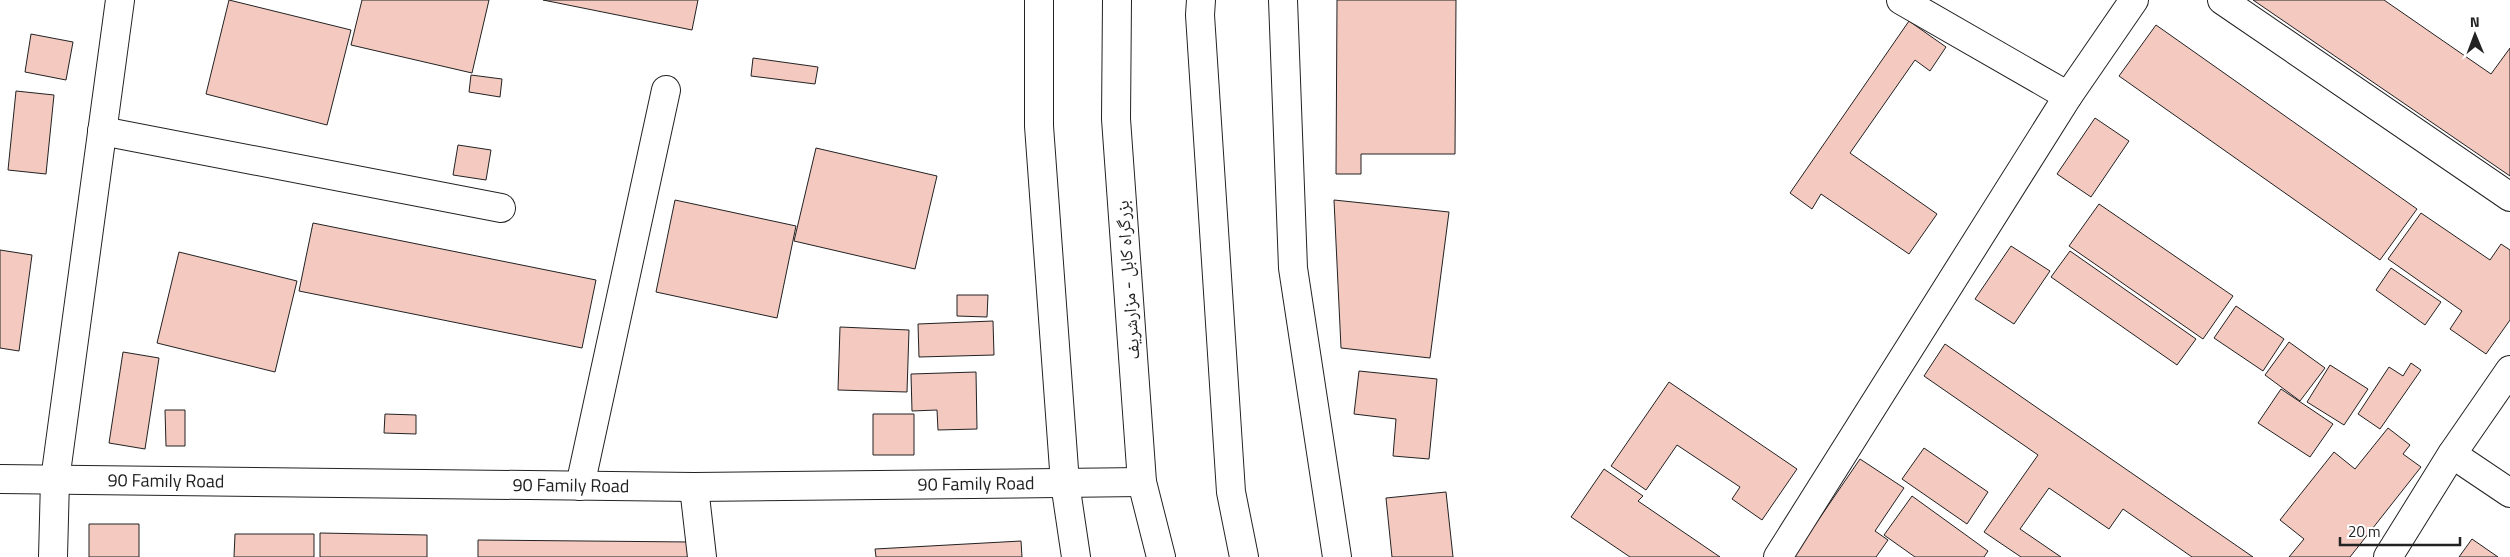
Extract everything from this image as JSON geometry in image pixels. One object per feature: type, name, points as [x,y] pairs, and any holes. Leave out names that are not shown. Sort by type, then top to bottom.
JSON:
[{"type":"main road","points":[[53,557],[55,480],[120,0]]},
{"type":"main road","points":[[1039,0],[1039,126],[1065,482],[1076,557]]},
{"type":"main road","name":"بزرگراه کابل - مزارشریف","points":[[1117,0],[1116,119],[1142,482],[1161,557]]},
{"type":"main road","points":[[1201,0],[1200,15],[1231,492],[1244,557]]},
{"type":"main road","points":[[1283,0],[1293,268],[1337,557]]},
{"type":"main road","points":[[1901,0],[2068,96]]},
{"type":"main road","points":[[1778,557],[2068,96],[2134,0]]},
{"type":"main road","points":[[2222,0],[2510,197]]},
{"type":"main road","points":[[580,486],[666,90]]},
{"type":"main road","points":[[102,132],[501,208]]},
{"type":"main road","points":[[2388,557],[2452,454],[2510,370]]},
{"type":"main road","points":[[2452,454],[2510,492]]},
{"type":"main road","name":"90 Family Road","points":[[0,479],[694,487],[1142,482]]},
{"type":"main road","points":[[694,487],[702,557]]},
{"type":"building","points":[[229,0],[351,30],[327,125],[206,94]]},
{"type":"building","points":[[362,0],[489,0],[472,73],[351,45]]},
{"type":"building","points":[[543,0],[698,0],[692,30]]},
{"type":"building","points":[[1337,0],[1456,0],[1455,154],[1361,154],[1361,174],[1336,174]]},
{"type":"building","points":[[2253,0],[2384,0],[2491,74],[2510,48],[2510,176]]},
{"type":"building","points":[[1909,21],[1946,47],[1930,71],[1915,60],[1850,153],[1937,214],[1909,254],[1821,194],[1812,209],[1790,193]]},
{"type":"building","points":[[2156,25],[2417,209],[2380,260],[2119,76]]},
{"type":"building","points":[[31,34],[73,42],[66,80],[25,72]]},
{"type":"building","points":[[753,58],[818,67],[815,84],[751,76]]},
{"type":"building","points":[[471,75],[502,79],[500,97],[469,92]]},
{"type":"building","points":[[16,91],[54,95],[46,174],[8,170]]},
{"type":"building","points":[[2095,118],[2129,141],[2091,197],[2057,174]]},
{"type":"building","points":[[458,145],[491,150],[486,180],[453,175]]},
{"type":"building","points":[[816,148],[937,176],[915,269],[794,241]]},
{"type":"building","points":[[675,200],[796,226],[777,318],[656,292]]},
{"type":"building","points":[[1334,200],[1449,212],[1430,358],[1341,348]]},
{"type":"building","points":[[2099,204],[2233,296],[2203,339],[2069,246]]},
{"type":"building","points":[[2421,213],[2490,260],[2501,244],[2510,250],[2510,320],[2486,354],[2450,329],[2462,311],[2388,259]]},
{"type":"building","points":[[313,223],[596,280],[582,348],[299,291]]},
{"type":"building","points":[[2011,246],[2050,271],[2014,324],[1975,299]]},
{"type":"building","points":[[0,250],[32,255],[19,351],[0,348]]},
{"type":"building","points":[[2070,251],[2196,339],[2177,365],[2051,277]]},
{"type":"building","points":[[179,252],[297,281],[275,372],[157,343]]},
{"type":"building","points":[[2391,268],[2441,302],[2425,325],[2376,290]]},
{"type":"building","points":[[957,295],[988,295],[987,317],[957,316]]},
{"type":"building","points":[[2236,306],[2284,339],[2263,371],[2214,338]]},
{"type":"building","points":[[993,321],[994,355],[919,357],[918,324]]},
{"type":"building","points":[[840,327],[909,330],[907,392],[838,390]]},
{"type":"building","points":[[2289,342],[2325,368],[2300,401],[2265,375]]},
{"type":"building","points":[[1945,344],[2253,557],[2192,557],[2123,509],[2109,529],[2049,488],[2020,529],[2061,557],[2021,557],[1984,532],[2038,455],[1924,376]]},
{"type":"building","points":[[123,352],[159,358],[145,449],[109,443]]},
{"type":"building","points":[[2411,363],[2421,370],[2380,429],[2358,414],[2389,367],[2403,376]]},
{"type":"building","points":[[2330,365],[2368,389],[2344,425],[2307,402]]},
{"type":"building","points":[[1359,371],[1437,379],[1429,459],[1393,456],[1396,419],[1354,414]]},
{"type":"building","points":[[976,372],[977,429],[938,430],[937,410],[912,411],[911,374]]},
{"type":"building","points":[[1669,382],[1797,469],[1762,520],[1732,499],[1740,487],[1677,445],[1646,490],[1611,466]]},
{"type":"building","points":[[2281,389],[2333,424],[2310,457],[2258,423]]},
{"type":"building","points":[[165,410],[185,410],[185,446],[166,446]]},
{"type":"building","points":[[385,414],[416,415],[416,434],[384,433]]},
{"type":"building","points":[[873,414],[914,414],[914,455],[873,455]]},
{"type":"building","points":[[2388,428],[2410,445],[2403,454],[2421,467],[2350,557],[2289,557],[2304,539],[2280,520],[2334,452],[2355,469]]},
{"type":"building","points":[[1924,448],[1988,492],[1967,524],[1902,479]]},
{"type":"building","points":[[1860,459],[1904,488],[1875,531],[1888,540],[1876,557],[1793,557]]},
{"type":"building","points":[[1604,469],[1643,496],[1638,501],[1720,557],[1630,557],[1571,517]]},
{"type":"building","points":[[1446,492],[1453,557],[1392,557],[1386,498]]},
{"type":"building","points":[[1912,496],[1988,551],[1984,557],[1915,557],[1884,535]]},
{"type":"building","points":[[89,524],[139,524],[139,557],[89,557]]},
{"type":"building","points":[[320,533],[427,535],[427,557],[320,557]]},
{"type":"building","points":[[235,534],[314,534],[314,557],[234,557]]},
{"type":"building","points":[[2472,539],[2498,557],[2459,557]]},
{"type":"building","points":[[478,540],[691,542],[691,557],[478,557]]},
{"type":"building","points":[[1021,541],[1022,557],[876,557],[875,549]]}]
